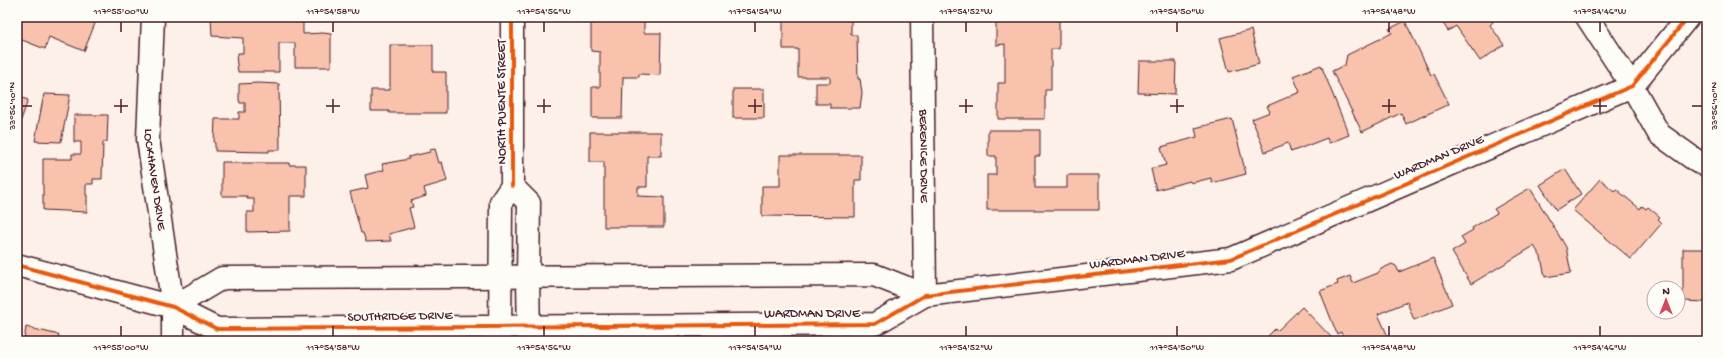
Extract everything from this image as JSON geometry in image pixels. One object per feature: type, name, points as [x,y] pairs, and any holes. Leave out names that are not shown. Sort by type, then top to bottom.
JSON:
[{"type":"street","name":"LOCKHAVEN DRIVE","points":[[153,17],[148,139],[173,307],[173,341]]},
{"type":"street","name":"NORTH PUENTE STREET","points":[[512,17],[512,186]]},
{"type":"street","name":"BERENICE DRIVE","points":[[922,17],[925,294]]},
{"type":"street","points":[[1587,17],[1632,86],[1659,134],[1698,162],[1707,165]]},
{"type":"street","name":"WARDMAN DRIVE","points":[[529,333],[875,324],[925,294],[1230,259],[1632,86],[1688,17]]},
{"type":"street","points":[[500,334],[501,202],[512,186],[529,203],[529,333]]},
{"type":"street","name":"SOUTHRIDGE DRIVE","points":[[17,265],[173,307],[217,329],[500,334],[529,333]]},
{"type":"street","name":"WARDMAN DRIVE","points":[[501,277],[874,275],[925,294]]},
{"type":"street","points":[[173,307],[222,278],[501,277]]},
{"type":"building","points":[[21,17],[101,17],[99,22],[96,21],[84,51],[49,37],[45,49],[17,38],[21,26],[18,25]]},
{"type":"building","points":[[211,17],[303,17],[303,34],[331,34],[331,67],[295,67],[295,43],[279,43],[279,72],[238,72],[236,56],[238,56],[238,53],[243,53],[243,38],[212,36]]},
{"type":"building","points":[[411,17],[447,17],[447,19],[411,19]]},
{"type":"building","points":[[591,17],[644,17],[644,33],[661,33],[660,75],[639,74],[639,77],[623,77],[622,118],[592,118],[592,87],[600,87],[600,52],[591,51]]},
{"type":"building","points":[[783,17],[851,17],[851,35],[857,35],[858,79],[860,79],[862,93],[860,108],[830,108],[830,104],[816,104],[816,83],[830,83],[830,77],[798,77],[798,49],[783,49]]},
{"type":"building","points":[[996,17],[1059,17],[1059,49],[1051,49],[1051,90],[1045,90],[1045,119],[998,119],[998,83],[1005,83],[1005,44],[996,45]]},
{"type":"building","points":[[1439,17],[1490,17],[1493,22],[1490,25],[1504,45],[1480,61],[1456,26],[1448,31]]},
{"type":"building","points":[[1405,21],[1431,75],[1434,74],[1449,104],[1406,124],[1401,113],[1362,132],[1332,71],[1345,65],[1347,55],[1392,33],[1389,29]]},
{"type":"building","points":[[1251,30],[1259,64],[1229,72],[1220,38]]},
{"type":"building","points":[[390,45],[433,45],[433,72],[446,72],[446,113],[389,113],[389,111],[371,111],[371,90],[390,90]]},
{"type":"building","points":[[1139,61],[1176,61],[1175,94],[1138,93]]},
{"type":"building","points":[[1321,65],[1349,135],[1329,143],[1327,138],[1291,152],[1288,143],[1265,152],[1252,119],[1270,112],[1267,106],[1300,92],[1293,76]]},
{"type":"building","points":[[239,84],[279,84],[280,150],[269,150],[269,152],[215,151],[215,119],[239,119],[239,112],[245,112],[245,103],[240,103],[239,100]]},
{"type":"building","points":[[733,89],[764,89],[764,118],[733,118]]},
{"type":"building","points":[[44,94],[70,95],[61,142],[35,141]]},
{"type":"building","points":[[17,96],[28,100],[20,123],[17,122]]},
{"type":"building","points":[[74,115],[108,115],[107,142],[103,142],[102,179],[93,179],[93,184],[86,184],[87,212],[43,210],[43,159],[72,159],[72,154],[81,154],[81,142],[74,142]]},
{"type":"building","points":[[1232,119],[1246,174],[1212,183],[1211,178],[1191,183],[1190,181],[1156,190],[1151,169],[1166,165],[1161,147],[1197,137],[1195,128]]},
{"type":"building","points":[[988,130],[1040,130],[1040,156],[1035,156],[1035,188],[1067,188],[1067,175],[1099,175],[1099,210],[987,210],[987,175],[996,175],[996,156],[988,156]]},
{"type":"building","points":[[590,132],[661,132],[661,156],[647,156],[647,187],[638,187],[638,196],[664,197],[664,227],[604,227],[604,162],[590,162]]},
{"type":"building","points":[[435,149],[439,163],[442,162],[447,181],[424,188],[426,196],[411,201],[413,207],[409,208],[414,227],[389,234],[391,241],[366,242],[363,233],[361,233],[350,192],[368,188],[365,175],[384,170],[382,164],[409,159],[408,157],[430,152],[429,150]]},
{"type":"building","points":[[780,155],[861,155],[861,180],[855,180],[855,217],[762,216],[762,186],[780,186]]},
{"type":"building","points":[[222,162],[289,163],[289,165],[306,165],[306,196],[290,196],[290,231],[247,232],[247,212],[254,212],[254,199],[247,199],[247,196],[222,196]]},
{"type":"building","points":[[1565,169],[1581,194],[1556,210],[1540,185]]},
{"type":"building","points":[[1600,179],[1614,191],[1616,189],[1640,209],[1642,206],[1646,209],[1648,207],[1660,217],[1658,219],[1662,223],[1631,259],[1573,210]]},
{"type":"building","points":[[1530,188],[1566,247],[1571,273],[1545,277],[1541,257],[1534,246],[1471,284],[1452,252],[1465,244],[1461,237],[1473,230],[1472,228],[1497,213],[1494,209]]},
{"type":"building","points":[[1683,249],[1707,249],[1707,302],[1686,301],[1686,280],[1683,280]]},
{"type":"building","points":[[1433,258],[1452,304],[1414,320],[1407,302],[1378,314],[1390,341],[1349,341],[1348,338],[1344,339],[1341,332],[1337,334],[1320,291],[1338,284],[1337,281],[1350,276],[1353,283],[1378,273],[1381,269],[1392,264],[1396,266],[1399,272]]},
{"type":"building","points":[[1302,307],[1335,341],[1263,341],[1275,329],[1277,331]]},
{"type":"building","points":[[26,327],[59,335],[58,341],[24,341]]},
{"type":"cycle path","points":[[512,17],[512,186]]},
{"type":"cycle path","points":[[17,265],[173,307],[217,329],[875,324],[925,295],[1231,259],[1632,86],[1688,17]]}]
